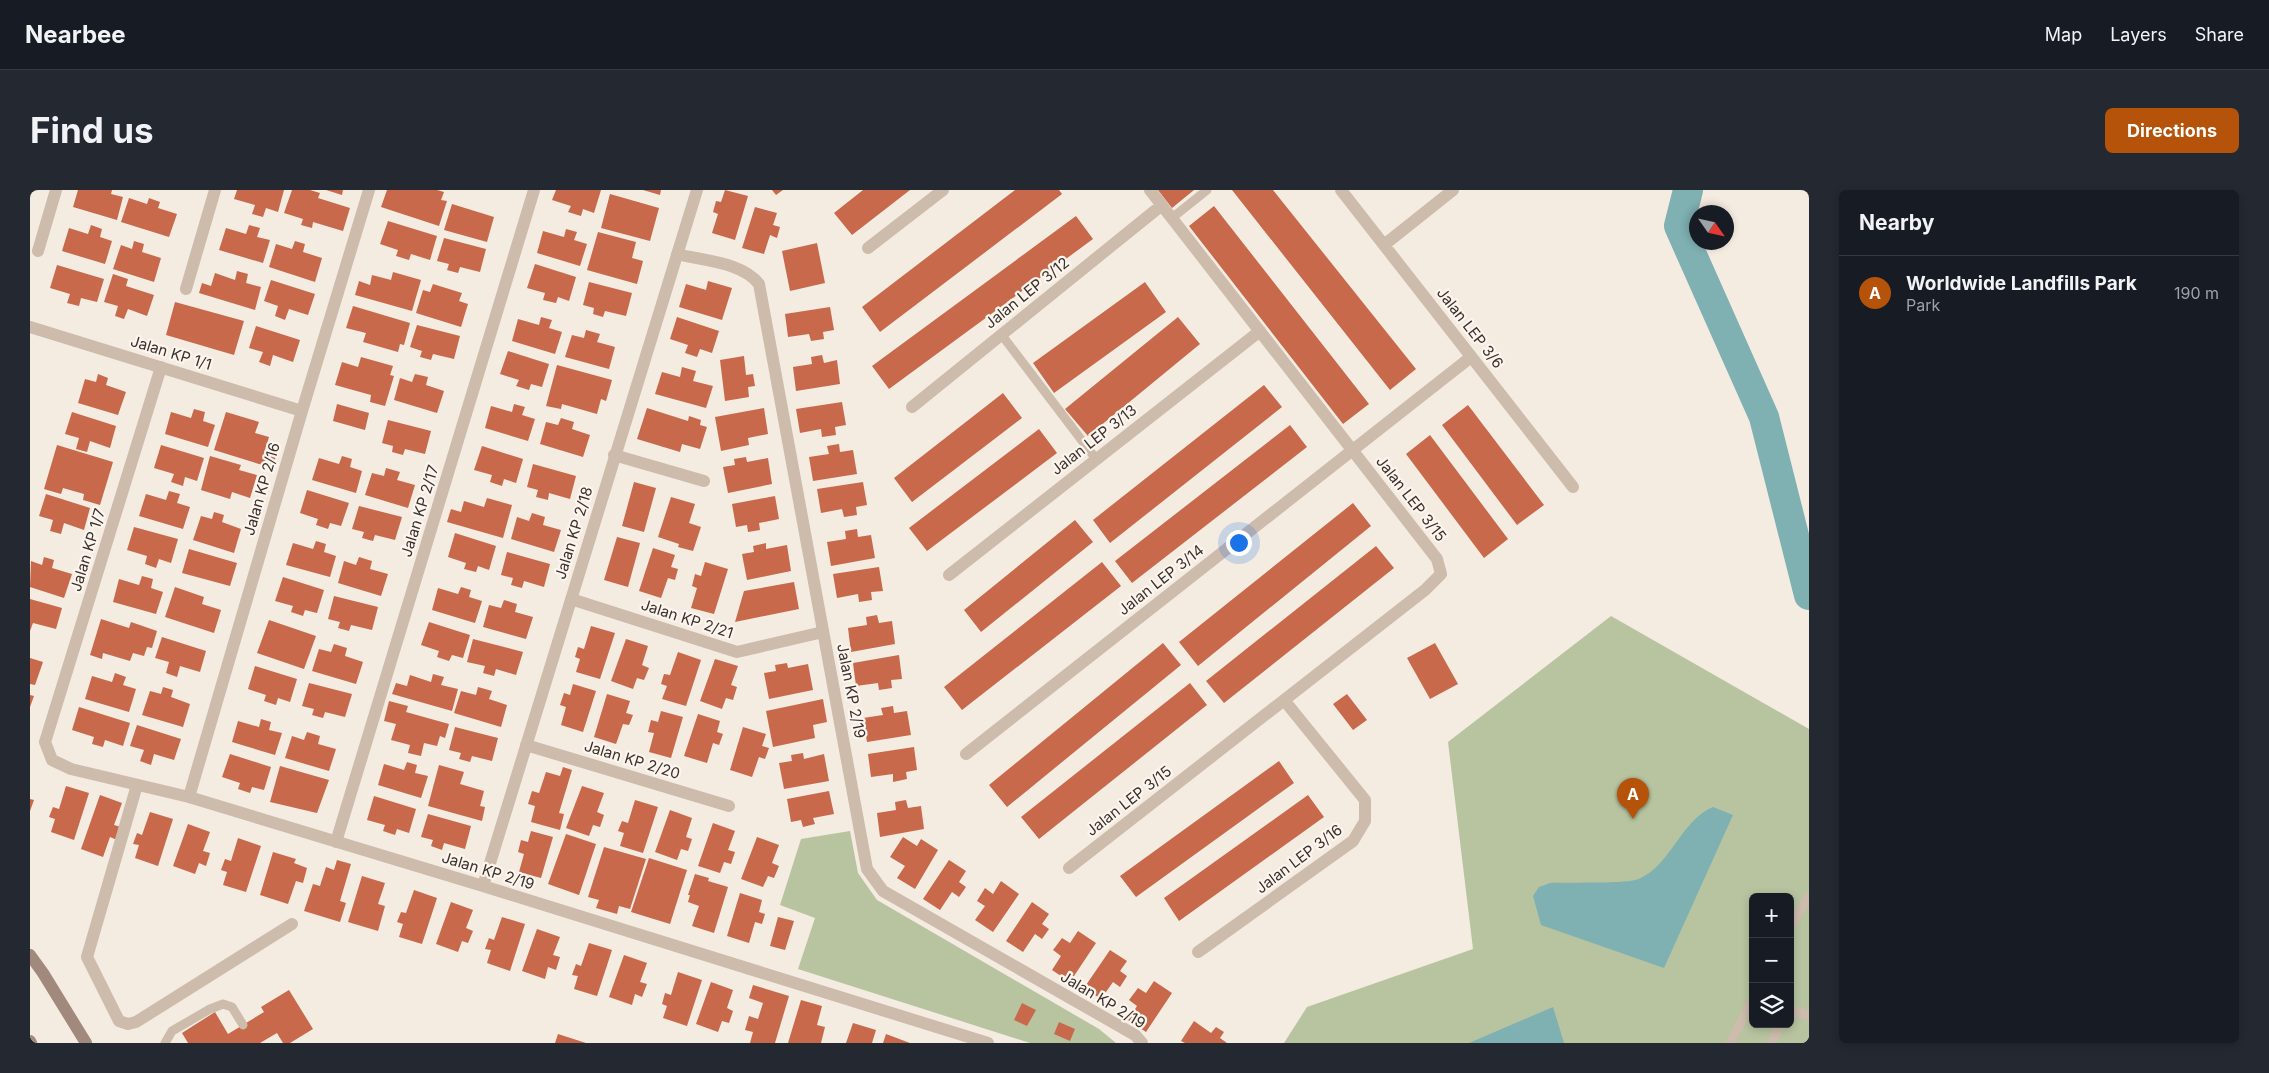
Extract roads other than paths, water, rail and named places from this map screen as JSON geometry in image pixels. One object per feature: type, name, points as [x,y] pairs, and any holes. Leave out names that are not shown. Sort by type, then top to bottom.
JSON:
[{"type":"main road","points":[[30,955],[43,972],[86,1043]]},
{"type":"street","points":[[38,251],[56,190]]},
{"type":"street","points":[[186,289],[215,190]]},
{"type":"street","name":"Jalan KP 2/16","points":[[189,797],[369,190]]},
{"type":"street","name":"Jalan KP 2/17","points":[[336,842],[534,190]]},
{"type":"street","name":"Jalan KP 2/18","points":[[483,886],[697,190]]},
{"type":"street","points":[[868,248],[943,190]]},
{"type":"street","name":"Jalan LEP 3/15","points":[[1069,868],[1425,590],[1441,574],[1437,559],[1150,190]]},
{"type":"street","name":"Jalan LEP 3/6","points":[[1341,190],[1573,487]]},
{"type":"street","points":[[1384,245],[1452,190]]},
{"type":"street","name":"Jalan LEP 3/12","points":[[912,406],[1162,205]]},
{"type":"street","name":"Jalan KP 2/19","points":[[677,254],[742,269],[752,275],[759,284],[867,869],[882,891],[1135,1035],[1142,1043]]},
{"type":"street","name":"Jalan KP 1/1","points":[[30,327],[302,411]]},
{"type":"street","name":"Jalan LEP 3/13","points":[[949,575],[1260,331]]},
{"type":"street","name":"Jalan LEP 3/14","points":[[966,754],[1472,357]]},
{"type":"street","name":"Jalan KP 1/7","points":[[45,742],[161,367]]},
{"type":"street","points":[[614,455],[704,481]]},
{"type":"street","name":"Jalan KP 2/21","points":[[571,599],[737,652],[823,632]]},
{"type":"street","name":"Jalan LEP 3/16","points":[[1198,952],[1353,841],[1365,821],[1365,800],[1284,700]]},
{"type":"street","name":"Jalan KP 2/19","points":[[45,742],[52,760],[71,769],[189,797],[988,1043]]},
{"type":"street","name":"Jalan KP 2/20","points":[[526,745],[729,806]]},
{"type":"street","points":[[137,785],[87,957],[119,1021],[128,1024],[136,1022],[292,924]]},
{"type":"lane","points":[[1172,218],[1207,190]]},
{"type":"lane","points":[[1001,334],[1096,459]]},
{"type":"lane","points":[[1794,920],[1809,896]]},
{"type":"lane","points":[[165,1043],[172,1031],[222,1004],[232,1007],[243,1025]]},
{"type":"lane","points":[[1730,1043],[1749,1007]]},
{"type":"lane","points":[[1794,1010],[1809,1016]]},
{"type":"lane","points":[[1772,1043],[1778,1028]]},
{"type":"water","points":[[1713,807],[1733,815],[1664,968],[1541,925],[1533,896],[1539,887],[1550,883],[1633,881],[1639,879],[1660,863],[1684,832],[1702,813]]},
{"type":"water","points":[[1553,1007],[1564,1043],[1469,1043]]},
{"type":"waterway","points":[[1688,190],[1679,226],[1764,417],[1809,595]]},
{"type":"place","name":"Worldwide Landfills Park","points":[[1633,819]]}]
